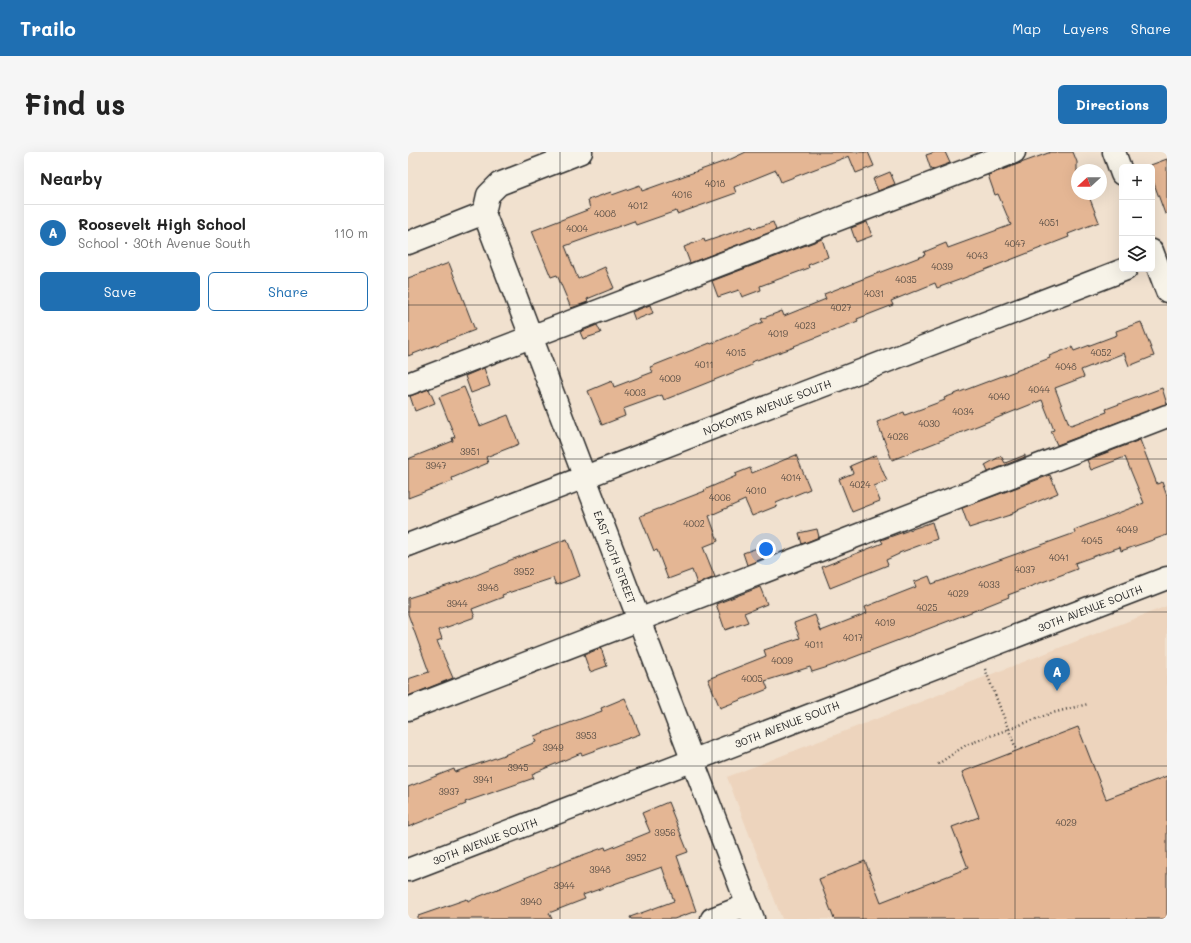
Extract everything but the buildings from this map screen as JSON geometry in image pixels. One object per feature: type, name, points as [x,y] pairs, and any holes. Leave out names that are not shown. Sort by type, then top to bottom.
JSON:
[{"type":"street","points":[[408,243],[486,204],[499,184],[581,152]]},
{"type":"street","points":[[408,384],[1014,152]]},
{"type":"street","points":[[1114,152],[1119,166]]},
{"type":"street","name":"EAST 40TH STREET","points":[[486,204],[531,337],[750,912]]},
{"type":"street","points":[[1156,255],[1167,291]]},
{"type":"street","name":"NOKOMIS AVENUE SOUTH","points":[[408,545],[1119,272]]},
{"type":"street","points":[[408,709],[1167,416]]},
{"type":"street","name":"30TH AVENUE SOUTH","points":[[408,870],[693,762],[978,650],[1167,578]]},
{"type":"street","points":[[712,919],[750,912]]},
{"type":"path","points":[[978,650],[1017,751]]},
{"type":"path","points":[[938,764],[966,745],[1052,713],[1088,704]]},
{"type":"shaded area","points":[[1167,606],[1167,919],[782,919],[727,777]]},
{"type":"place","name":"Roosevelt High School","points":[[1057,691]]}]
